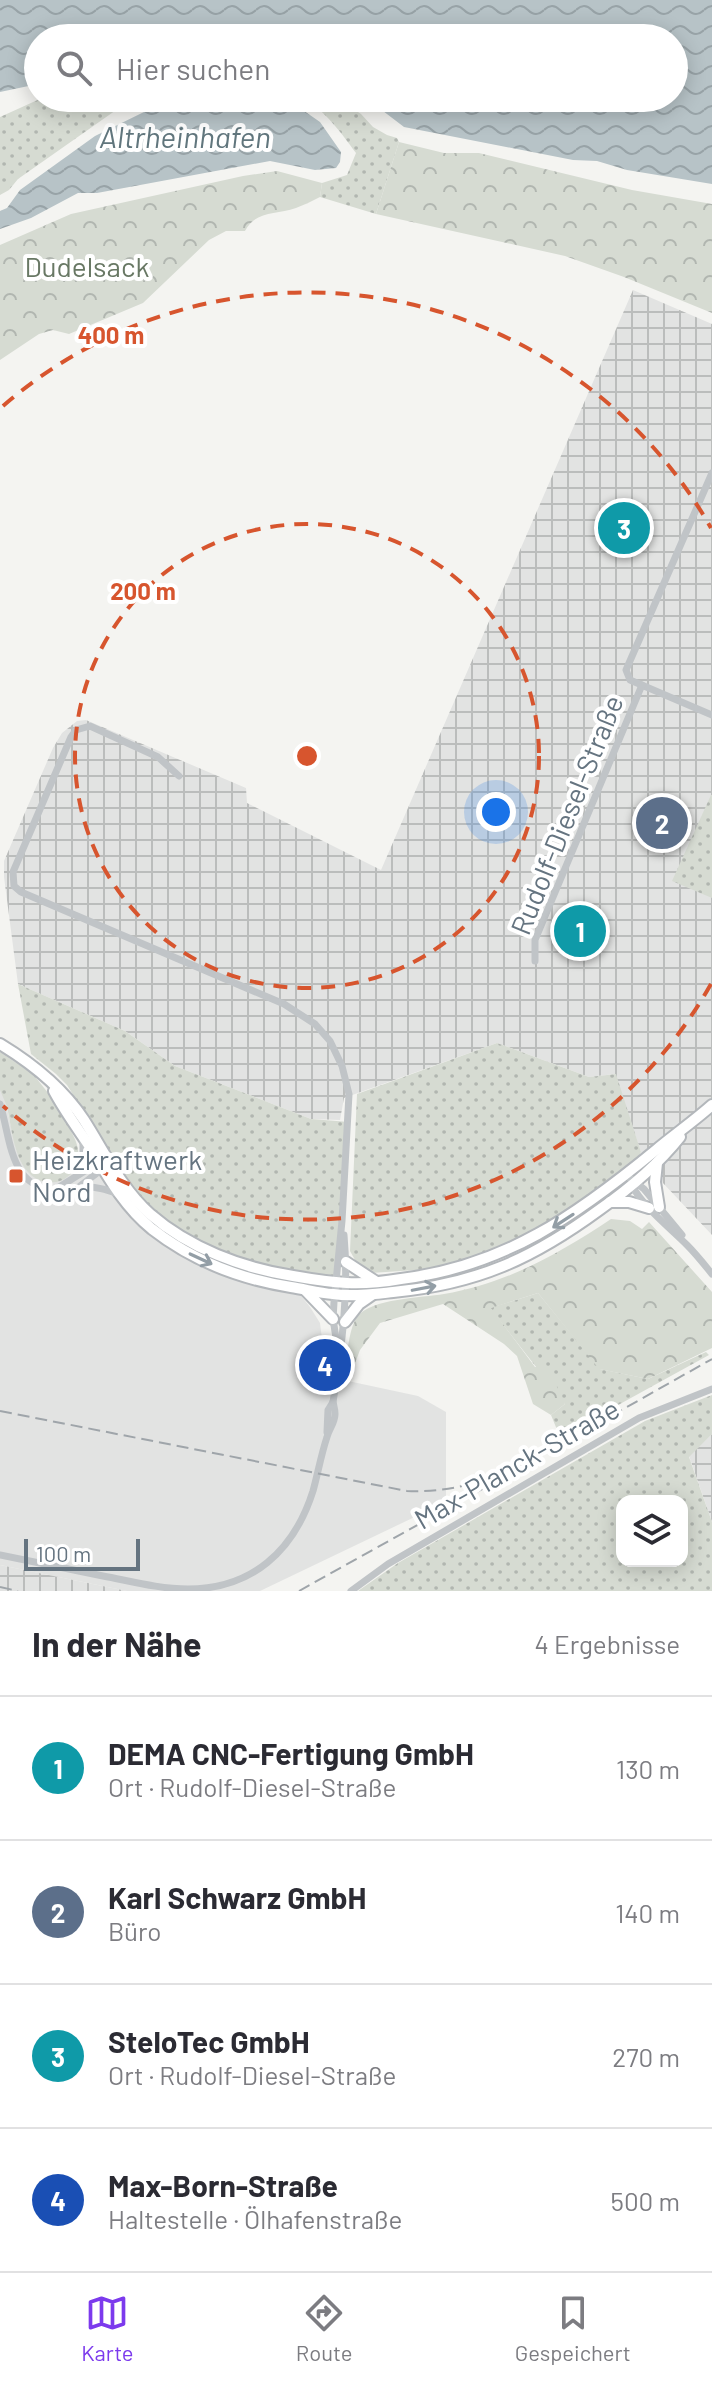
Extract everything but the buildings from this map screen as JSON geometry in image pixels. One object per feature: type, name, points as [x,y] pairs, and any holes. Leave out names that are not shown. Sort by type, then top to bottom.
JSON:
[{"type":"main road","points":[[0,1044],[27,1061],[62,1091],[82,1117],[119,1194],[137,1216],[153,1229],[195,1257],[256,1280],[303,1289],[414,1290],[471,1278],[509,1265],[541,1250],[610,1202],[712,1105]]},
{"type":"main road","points":[[50,1082],[103,1165],[148,1212],[172,1230],[200,1246],[259,1269],[341,1289]]},
{"type":"main road","points":[[345,1322],[375,1288],[467,1266],[508,1251],[548,1231],[657,1163],[689,1125]]},
{"type":"main road","points":[[610,1202],[629,1202],[654,1208],[657,1163]]},
{"type":"main road","points":[[346,1262],[375,1288]]},
{"type":"main road","points":[[303,1289],[333,1319]]},
{"type":"street","name":"Rudolf-Diesel-Straße","points":[[712,473],[626,670],[630,680],[712,715]]},
{"type":"street","name":"Rudolf-Diesel-Straße","points":[[535,961],[535,940],[642,685]]},
{"type":"street","points":[[0,1555],[172,1588],[206,1588],[242,1579],[274,1557],[292,1536],[311,1497],[327,1436],[328,1413],[333,1402],[345,1322],[341,1289],[342,1221],[349,1094],[342,1066],[332,1045],[320,1029],[284,1004],[21,892],[14,886],[13,872],[76,730],[90,726],[158,757],[179,776]]},
{"type":"street","points":[[0,1104],[13,1156],[21,1171],[35,1186],[67,1191],[80,1187],[101,1188],[119,1194]]},
{"type":"street","points":[[79,1175],[82,1136]]},
{"type":"street","points":[[54,1190],[103,1165]]},
{"type":"street","points":[[80,1187],[103,1165]]},
{"type":"street","points":[[631,1181],[654,1208],[676,1225],[689,1247],[712,1274]]},
{"type":"street","points":[[339,1357],[333,1319],[346,1262],[342,1221]]},
{"type":"street","name":"Max-Planck-Straße","points":[[351,1591],[388,1564],[639,1418],[712,1389]]},
{"type":"shaded area","points":[[633,290],[712,324],[712,1235],[662,1182],[641,1152],[615,1074],[589,1077],[497,1043],[344,1098],[340,1120],[311,1119],[175,1066],[125,1031],[18,984],[4,877],[4,861],[53,748],[62,733],[77,721],[86,720],[246,788],[247,803],[381,870]]},
{"type":"shaded area","points":[[0,1089],[22,1163],[72,1174],[78,1160],[105,1146],[136,1188],[173,1225],[208,1246],[281,1271],[320,1323],[323,1347],[320,1375],[418,1396],[446,1412],[446,1502],[260,1591],[127,1591],[0,1565]]},
{"type":"shaded area","points":[[712,1434],[712,1522],[689,1456]]},
{"type":"shaded area","points":[[0,1565],[127,1591],[0,1591]]},
{"type":"green space","points":[[24,106],[24,112],[113,112],[0,195],[0,117]]},
{"type":"green space","points":[[321,112],[358,112],[373,127],[397,138],[399,142],[376,214],[320,197],[322,183],[347,175],[356,153]]},
{"type":"green space","points":[[399,142],[444,153],[479,153],[632,190],[712,204],[712,313],[565,256],[376,214]]},
{"type":"green space","name":"Dudelsack","points":[[277,171],[322,183],[320,197],[296,208],[261,216],[245,231],[226,231],[209,240],[143,303],[69,334],[53,330],[39,334],[0,360],[0,245],[71,214]]},
{"type":"green space","points":[[712,795],[712,898],[672,881]]},
{"type":"green space","points":[[18,984],[125,1031],[175,1066],[311,1119],[349,1122],[336,1282],[282,1272],[229,1254],[203,1243],[157,1213],[127,1182],[67,1085],[31,1054]]},
{"type":"green space","points":[[497,1043],[589,1077],[616,1074],[641,1152],[636,1161],[599,1191],[528,1237],[446,1268],[371,1273],[359,1267],[350,1251],[357,1094]]},
{"type":"green space","points":[[0,1052],[33,1074],[68,1118],[66,1121],[75,1139],[78,1160],[75,1169],[62,1180],[45,1182],[36,1179],[19,1158],[0,1090]]},
{"type":"green space","points":[[611,1219],[630,1221],[642,1229],[649,1222],[712,1292],[712,1348],[648,1379],[599,1369],[538,1293],[491,1308],[535,1367],[548,1367],[565,1404],[551,1415],[533,1404],[517,1356],[443,1304],[380,1323],[360,1350],[349,1379],[346,1377],[351,1330],[364,1311],[385,1302],[444,1294],[511,1275],[572,1244]]},
{"type":"green space","points":[[538,1293],[600,1369],[648,1379],[706,1352],[709,1355],[560,1437],[551,1415],[565,1404],[490,1308]]},
{"type":"green space","points":[[712,1395],[712,1434],[689,1457],[712,1522],[712,1591],[358,1591],[398,1563],[645,1421]]},
{"type":"water","name":"Altrheinhafen","points":[[0,0],[712,0],[712,184],[404,127],[384,112],[688,112],[688,24],[24,24],[24,87],[0,92]]},
{"type":"water","name":"Altrheinhafen","points":[[144,112],[306,112],[320,122],[341,152],[336,168],[315,170],[270,161],[97,193],[78,193],[31,218],[0,229],[0,211],[7,208],[20,190],[95,136]]},
{"type":"railway","points":[[533,1460],[712,1359]]},
{"type":"railway","points":[[0,1411],[407,1491],[460,1487],[510,1471],[542,1455]]},
{"type":"railway","points":[[299,1591],[484,1488]]},
{"type":"railway","points":[[0,1587],[18,1591]]},
{"type":"place","name":"SteloTec GmbH","points":[[624,528]]},
{"type":"place","name":"Karl Schwarz GmbH","points":[[662,823]]},
{"type":"place","name":"DEMA CNC-Fertigung GmbH","points":[[580,931]]},
{"type":"place","name":"Heizkraftwerk Nord","points":[[16,1176]]},
{"type":"place","name":"Max-Born-Straße","points":[[325,1365]]}]
